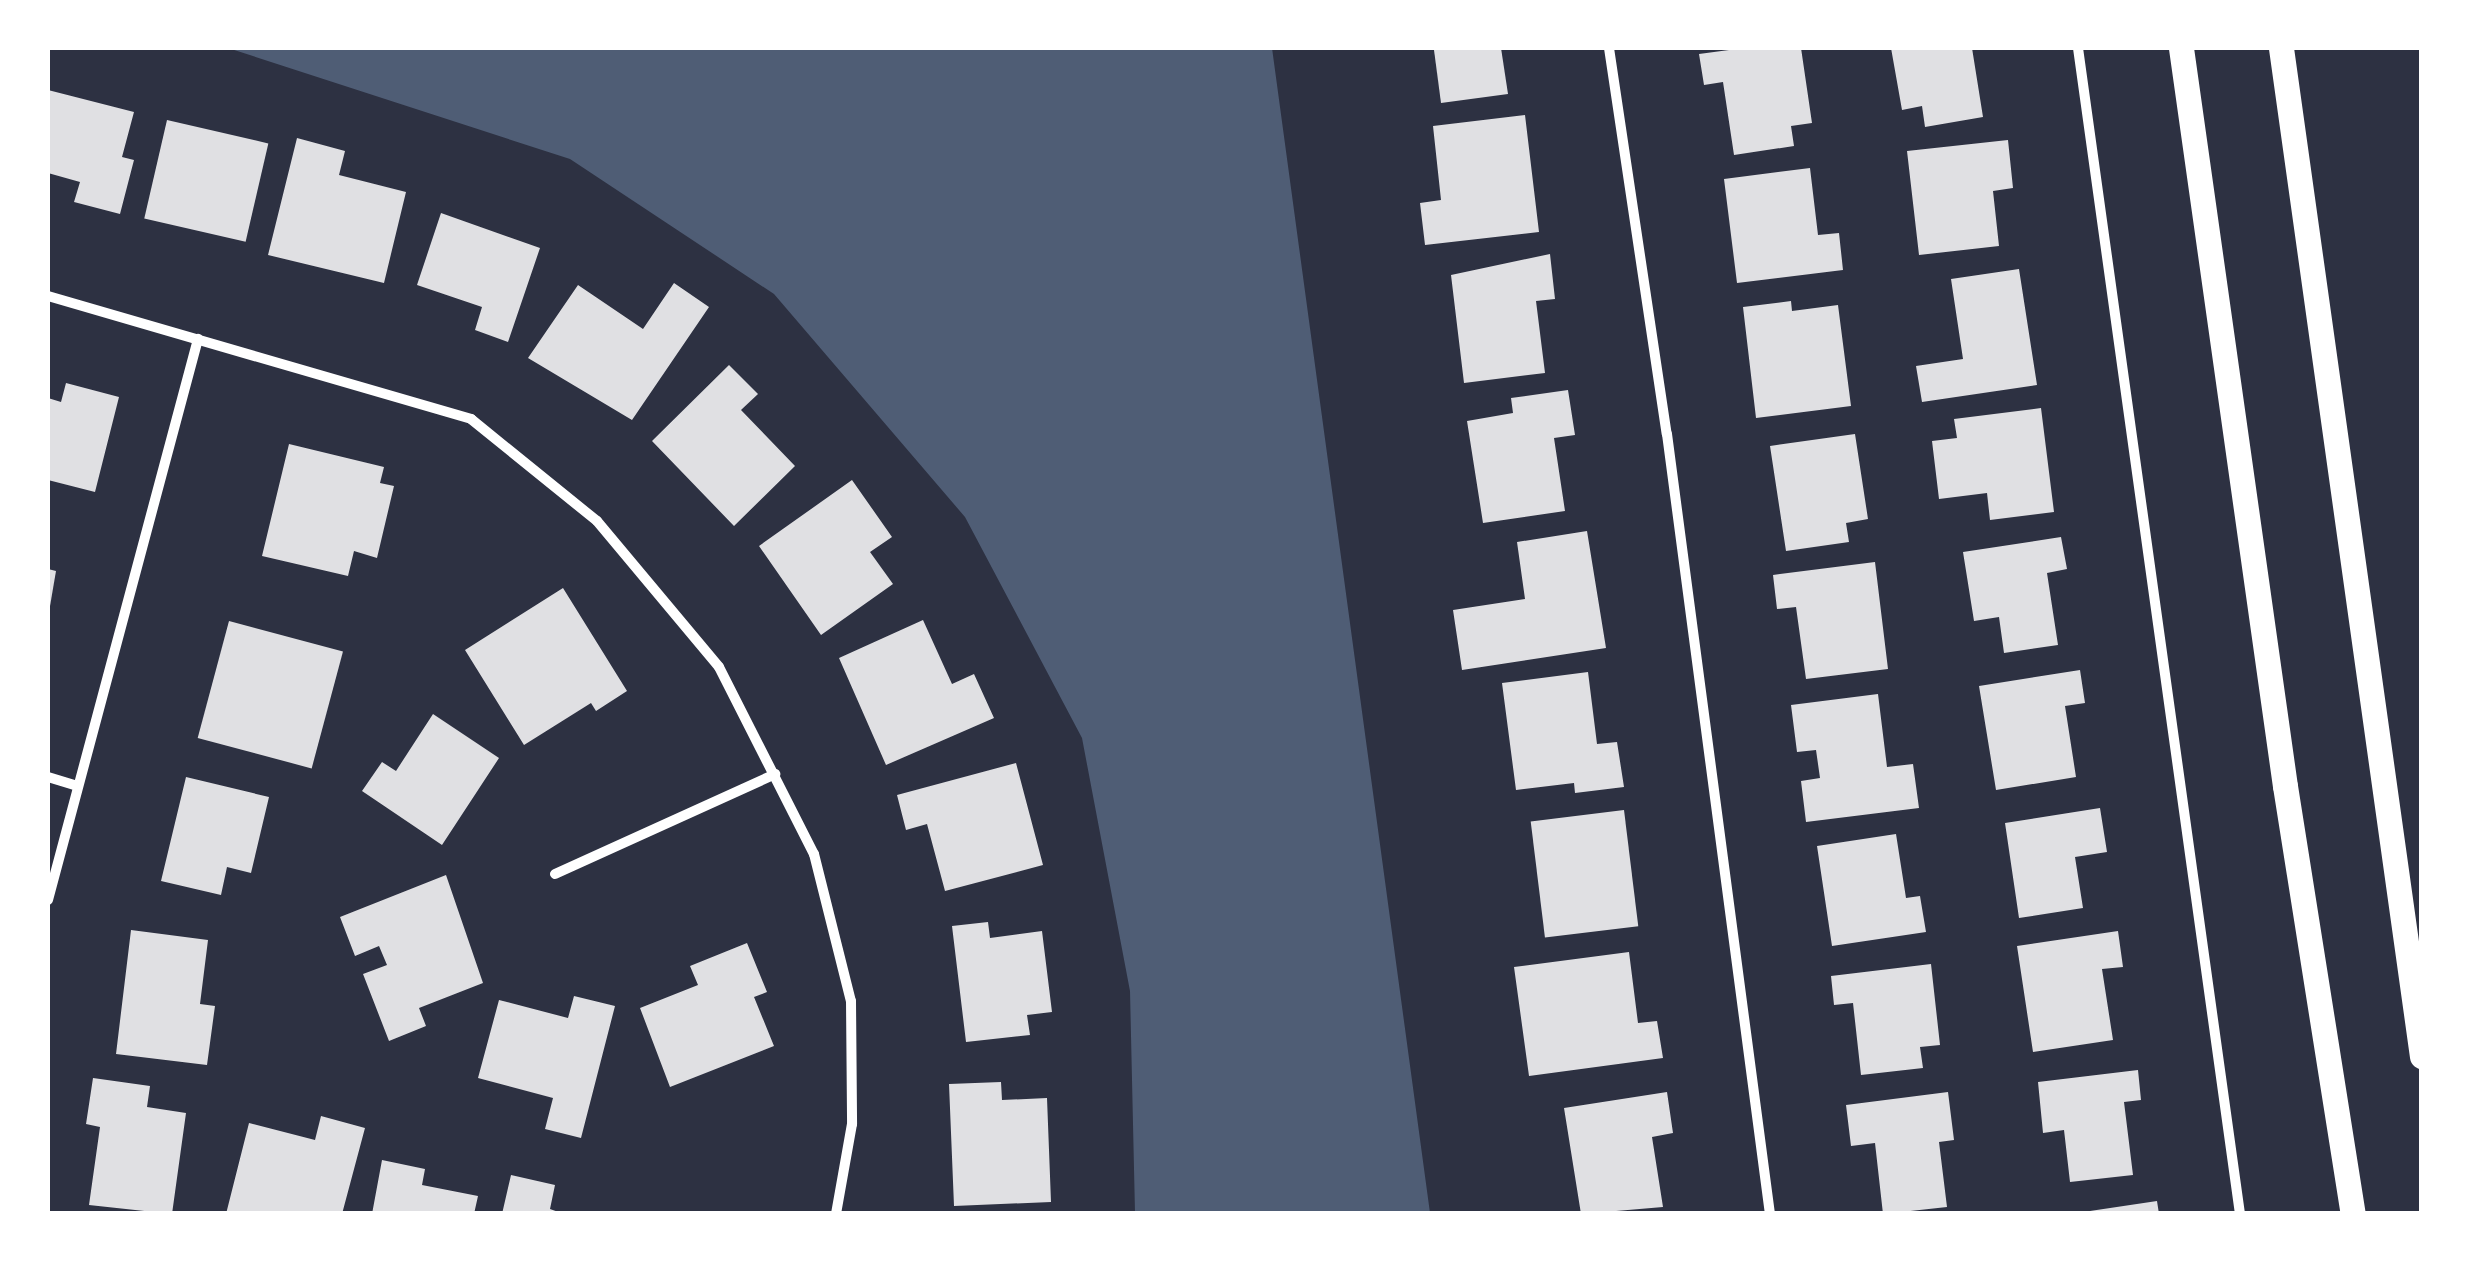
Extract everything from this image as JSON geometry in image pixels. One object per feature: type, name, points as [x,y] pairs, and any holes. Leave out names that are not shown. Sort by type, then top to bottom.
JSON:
[{"type":"main road","points":[[2182,48],[2285,786],[2353,1214]]},
{"type":"main road","points":[[2280,48],[2422,1056]]},
{"type":"street","points":[[1609,48],[1770,1214]]},
{"type":"street","points":[[2078,48],[2240,1214]]},
{"type":"street","points":[[48,296],[471,420],[597,521],[719,666],[814,854],[851,1001],[852,1124],[836,1214]]},
{"type":"street","points":[[48,900],[198,339]]},
{"type":"street","points":[[555,874],[775,774]]},
{"type":"street","points":[[48,777],[77,786]]},
{"type":"water","points":[[228,48],[1272,48],[1430,1213],[1135,1213],[1130,991],[1082,738],[965,517],[774,294],[570,159]]},
{"type":"building","points":[[1501,48],[1508,94],[1441,103],[1434,50]]},
{"type":"building","points":[[1744,48],[1801,48],[1812,123],[1791,126],[1794,146],[1734,155],[1723,82],[1704,85],[1699,54]]},
{"type":"building","points":[[1891,48],[1972,48],[1983,117],[1925,127],[1922,106],[1902,110]]},
{"type":"building","points":[[48,90],[134,112],[122,157],[134,160],[120,214],[74,202],[80,182],[48,173]]},
{"type":"building","points":[[1525,115],[1539,232],[1425,245],[1420,203],[1441,200],[1433,126]]},
{"type":"building","points":[[167,120],[268,143],[246,242],[144,218]]},
{"type":"building","points":[[297,138],[345,151],[339,175],[406,192],[384,283],[268,255]]},
{"type":"building","points":[[2008,140],[2013,188],[1993,191],[1999,246],[1919,255],[1907,151]]},
{"type":"building","points":[[1810,168],[1818,235],[1839,233],[1843,270],[1737,283],[1724,179]]},
{"type":"building","points":[[441,213],[540,248],[508,342],[475,330],[482,307],[417,285]]},
{"type":"building","points":[[1550,254],[1555,299],[1536,301],[1545,373],[1464,383],[1451,275]]},
{"type":"building","points":[[2019,269],[2037,385],[1922,402],[1916,366],[1963,359],[1951,279]]},
{"type":"building","points":[[674,283],[709,307],[632,420],[528,358],[578,285],[643,329]]},
{"type":"building","points":[[1791,301],[1792,311],[1838,305],[1851,406],[1756,418],[1743,307]]},
{"type":"building","points":[[729,365],[758,394],[741,410],[795,466],[734,526],[652,441]]},
{"type":"building","points":[[66,383],[119,397],[95,492],[48,480],[48,398],[61,402]]},
{"type":"building","points":[[1568,390],[1575,435],[1554,438],[1565,511],[1483,523],[1467,421],[1513,413],[1511,398]]},
{"type":"building","points":[[2041,408],[2054,512],[1990,520],[1987,493],[1939,499],[1932,441],[1957,438],[1954,419]]},
{"type":"building","points":[[1855,434],[1868,519],[1846,523],[1849,542],[1786,551],[1770,446]]},
{"type":"building","points":[[289,444],[384,467],[380,483],[394,486],[377,558],[354,551],[348,576],[262,556]]},
{"type":"building","points":[[852,480],[892,537],[870,552],[893,584],[821,635],[759,546]]},
{"type":"building","points":[[1587,531],[1606,648],[1462,670],[1453,610],[1525,599],[1517,542]]},
{"type":"building","points":[[2061,537],[2067,569],[2047,573],[2058,645],[2004,653],[1999,617],[1974,621],[1963,552]]},
{"type":"building","points":[[1875,562],[1888,669],[1806,679],[1796,607],[1777,609],[1773,575]]},
{"type":"building","points":[[48,569],[56,571],[49,612],[48,612]]},
{"type":"building","points":[[563,588],[627,691],[596,711],[591,703],[524,745],[465,650]]},
{"type":"building","points":[[923,620],[952,684],[974,674],[994,718],[886,765],[839,658]]},
{"type":"building","points":[[229,621],[343,652],[312,768],[198,738]]},
{"type":"building","points":[[2080,670],[2085,703],[2065,706],[2076,777],[1996,790],[1979,686]]},
{"type":"building","points":[[1588,672],[1597,744],[1617,742],[1624,787],[1575,793],[1574,783],[1516,790],[1502,683]]},
{"type":"building","points":[[1878,694],[1887,767],[1913,764],[1919,808],[1806,822],[1801,781],[1820,778],[1816,750],[1797,752],[1791,705]]},
{"type":"building","points":[[433,714],[499,758],[442,845],[362,791],[382,762],[396,771]]},
{"type":"building","points":[[1016,763],[1043,865],[945,891],[927,824],[906,830],[897,795]]},
{"type":"building","points":[[186,777],[269,797],[251,873],[227,867],[221,895],[161,881]]},
{"type":"building","points":[[2100,808],[2107,852],[2075,857],[2083,908],[2019,918],[2005,823]]},
{"type":"building","points":[[1624,810],[1638,926],[1545,938],[1531,821]]},
{"type":"building","points":[[1896,834],[1906,898],[1920,896],[1926,932],[1832,946],[1817,846]]},
{"type":"building","points":[[446,875],[483,983],[419,1008],[426,1026],[389,1041],[363,974],[387,965],[379,946],[355,956],[340,917]]},
{"type":"building","points":[[988,922],[990,938],[1042,931],[1052,1012],[1027,1015],[1030,1035],[966,1042],[952,926]]},
{"type":"building","points":[[131,930],[208,940],[200,1004],[215,1006],[207,1065],[116,1054]]},
{"type":"building","points":[[2118,931],[2123,967],[2102,969],[2113,1040],[2033,1052],[2017,946]]},
{"type":"building","points":[[747,943],[767,992],[754,997],[774,1046],[670,1087],[640,1008],[698,985],[690,966]]},
{"type":"building","points":[[1629,952],[1638,1023],[1657,1021],[1663,1058],[1529,1076],[1514,967]]},
{"type":"building","points":[[1931,964],[1940,1045],[1920,1047],[1923,1068],[1861,1075],[1853,1003],[1834,1005],[1831,976]]},
{"type":"building","points":[[574,996],[615,1006],[581,1138],[545,1129],[553,1098],[478,1078],[499,1000],[568,1018]]},
{"type":"building","points":[[2138,1070],[2141,1100],[2124,1102],[2133,1175],[2070,1182],[2064,1130],[2043,1133],[2038,1082]]},
{"type":"building","points":[[93,1078],[150,1086],[147,1107],[186,1113],[172,1214],[89,1205],[100,1127],[86,1124]]},
{"type":"building","points":[[1001,1082],[1002,1100],[1047,1098],[1051,1202],[954,1206],[949,1084]]},
{"type":"building","points":[[1667,1092],[1673,1133],[1652,1137],[1663,1207],[1581,1214],[1564,1108]]},
{"type":"building","points":[[1948,1092],[1954,1140],[1939,1142],[1947,1207],[1883,1214],[1875,1143],[1851,1146],[1846,1105]]},
{"type":"building","points":[[321,1116],[365,1128],[342,1214],[226,1214],[249,1123],[315,1140]]},
{"type":"building","points":[[382,1160],[425,1169],[422,1185],[478,1196],[474,1214],[372,1214]]},
{"type":"building","points":[[511,1175],[555,1185],[550,1209],[564,1214],[502,1214]]},
{"type":"building","points":[[2157,1201],[2159,1214],[2090,1211]]}]
